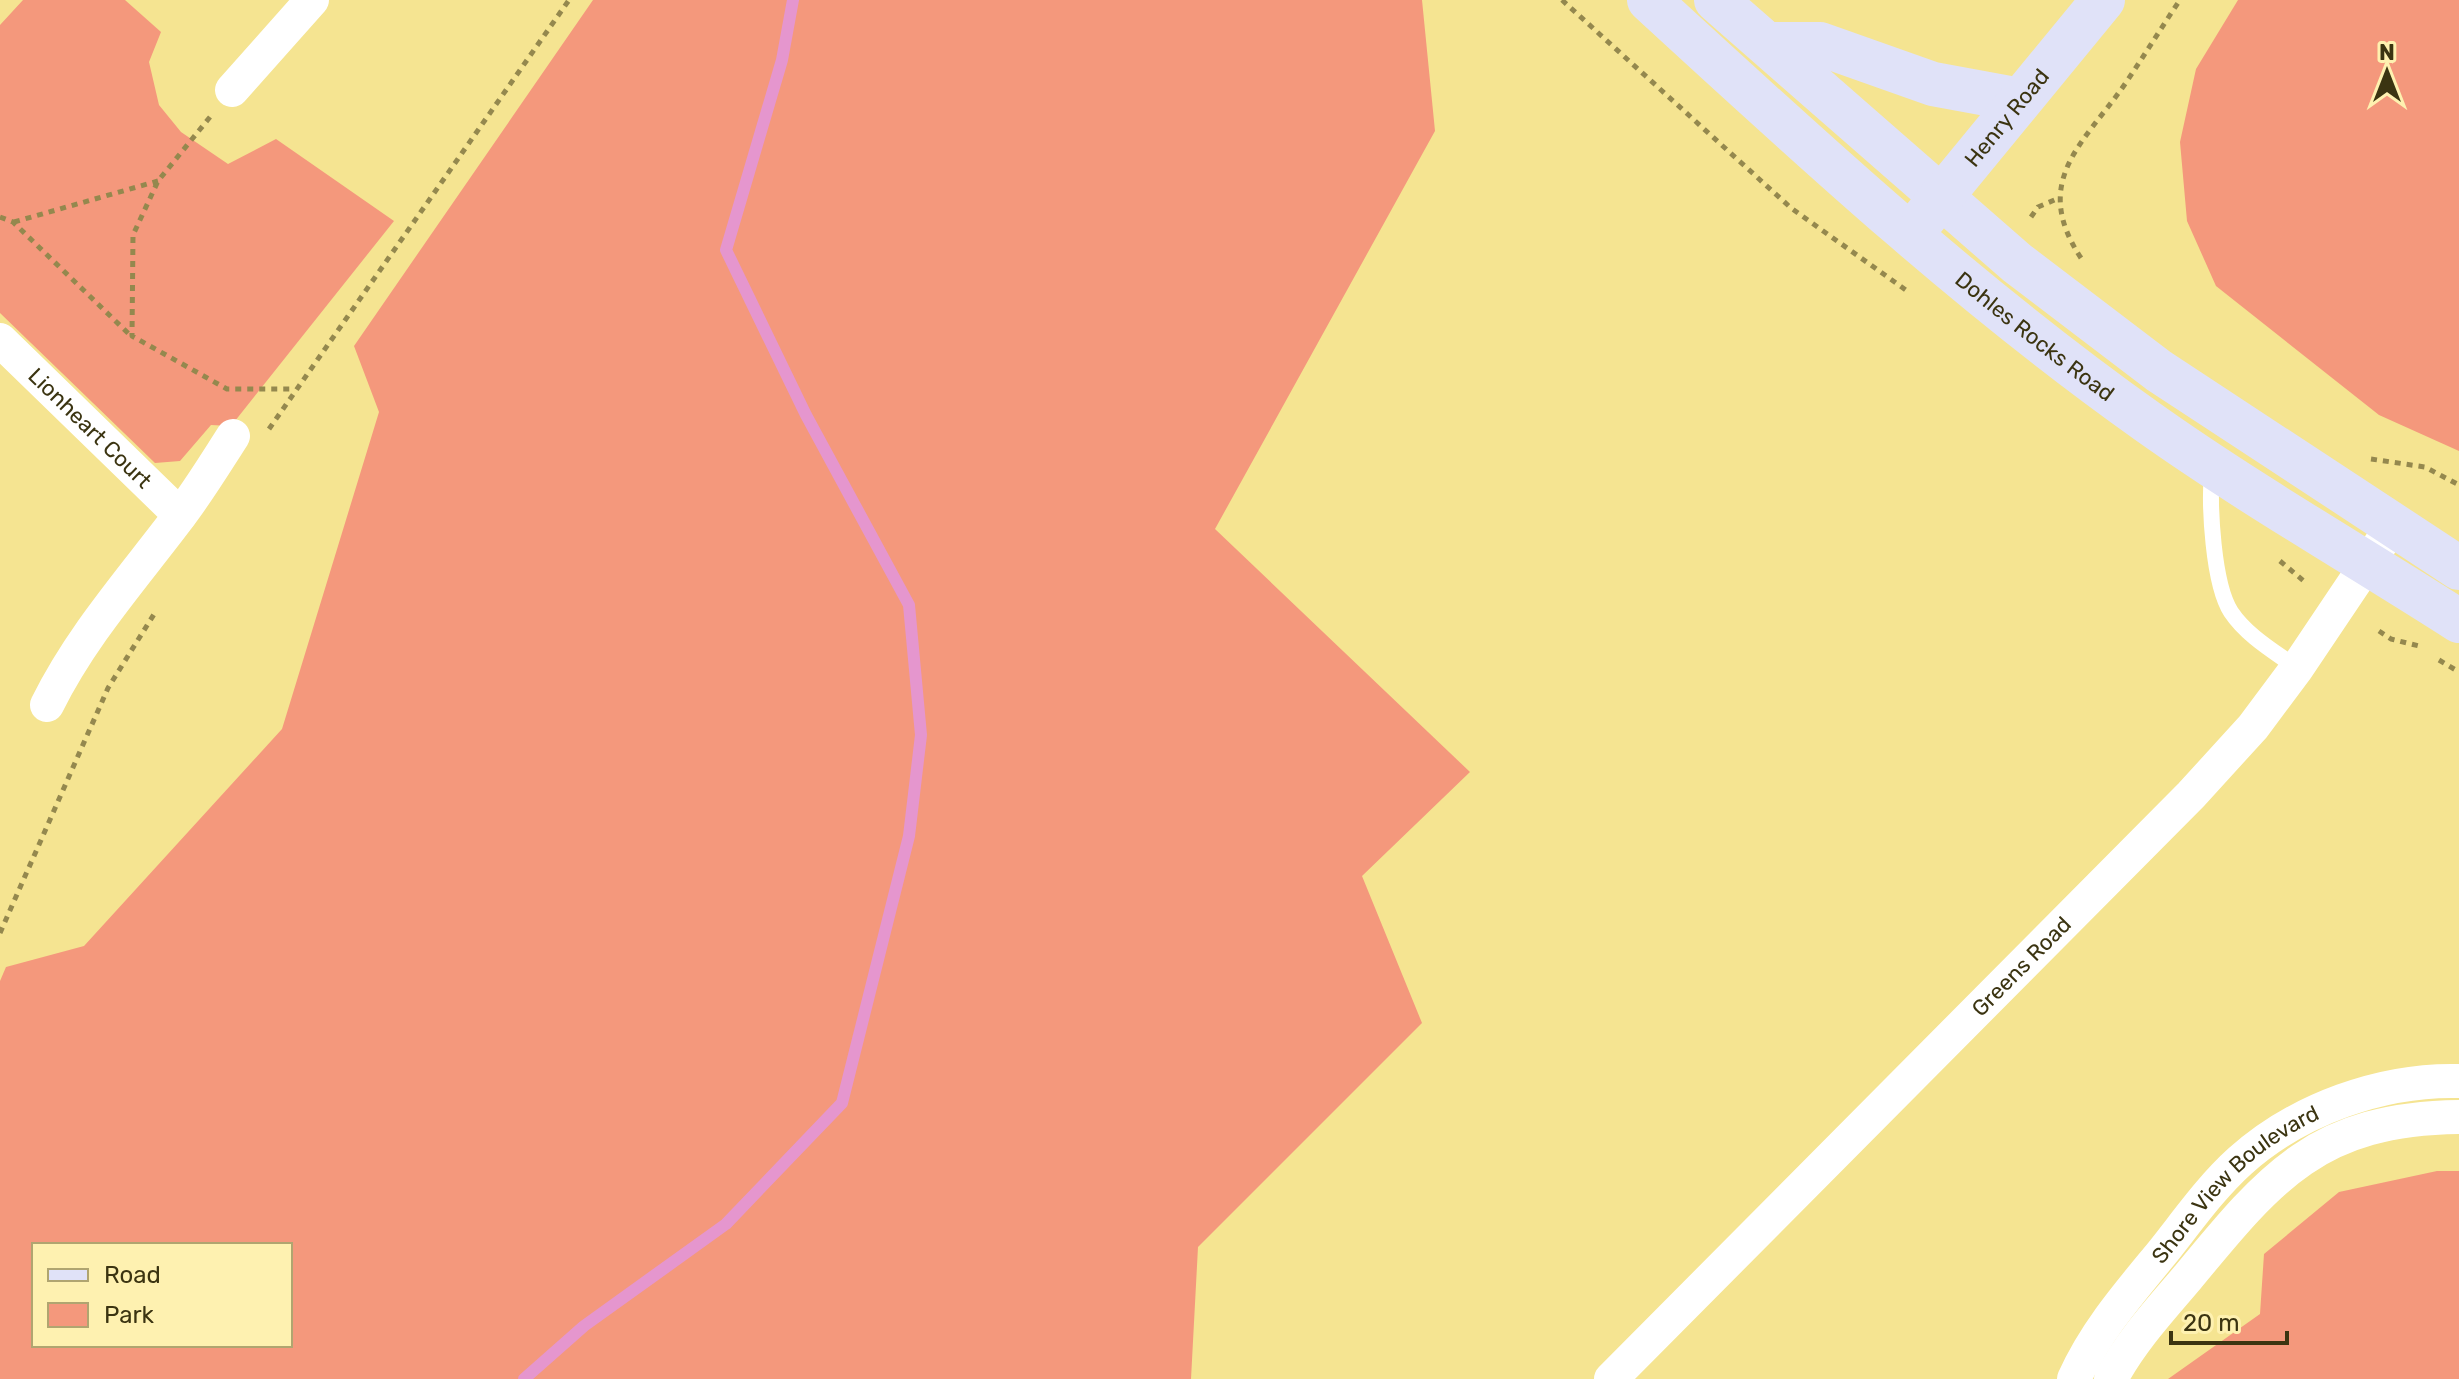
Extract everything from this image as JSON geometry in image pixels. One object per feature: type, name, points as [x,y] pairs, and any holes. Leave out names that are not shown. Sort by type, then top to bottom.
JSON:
[{"type":"street","points":[[232,90],[312,0]]},
{"type":"street","name":"Dohles Rocks Road","points":[[1649,0],[1911,236],[2136,414],[2459,621]]},
{"type":"street","name":"Dohles Rocks Road","points":[[1716,0],[2017,263],[2159,371],[2395,523],[2459,568]]},
{"type":"street","name":"Henry Road","points":[[1911,236],[2103,0]]},
{"type":"street","points":[[1768,44],[1820,44],[1933,84],[2020,100]]},
{"type":"street","name":"Lionheart Court","points":[[0,340],[180,515]]},
{"type":"street","points":[[47,705],[64,669],[180,515],[233,436]]},
{"type":"street","name":"Greens Road","points":[[1611,1379],[2191,795],[2253,727],[2297,668],[2395,523]]},
{"type":"street","name":"Shore View Boulevard","points":[[2074,1379],[2099,1333],[2119,1305],[2215,1187],[2267,1140],[2293,1123],[2357,1096],[2387,1088],[2459,1081]]},
{"type":"street","name":"Shore View Boulevard","points":[[2111,1379],[2141,1333],[2264,1187],[2322,1147],[2356,1130],[2427,1117],[2459,1117]]},
{"type":"lane","points":[[2213,464],[2210,494],[2226,603],[2247,631],[2297,668]]},
{"type":"path","points":[[1562,0],[1791,208],[1924,302]]},
{"type":"path","points":[[2083,261],[2071,243],[2059,198],[2069,156],[2124,85],[2180,0]]},
{"type":"path","points":[[132,336],[133,235],[158,181],[232,90]]},
{"type":"path","points":[[13,222],[158,181]]},
{"type":"path","points":[[2031,217],[2038,207],[2059,198]]},
{"type":"path","points":[[0,217],[13,222],[132,336],[227,389],[294,389]]},
{"type":"path","points":[[2357,452],[2385,463],[2425,467],[2459,485]]},
{"type":"green space","points":[[23,0],[125,0],[161,32],[149,62],[159,105],[181,132],[228,164],[276,139],[394,221],[231,426],[211,425],[180,461],[155,463],[0,313],[0,25]]},
{"type":"green space","points":[[593,0],[1422,0],[1435,131],[1215,529],[1470,772],[1362,876],[1422,1023],[1198,1247],[1191,1379],[0,1379],[0,981],[6,967],[84,946],[282,729],[379,412],[354,346]]},
{"type":"green space","points":[[2238,0],[2459,0],[2459,451],[2379,415],[2216,286],[2187,221],[2180,142],[2196,69]]},
{"type":"green space","points":[[2437,1171],[2459,1171],[2459,1379],[2168,1379],[2260,1314],[2264,1254],[2339,1192]]},
{"type":"waterway","points":[[524,1379],[584,1326],[726,1224],[842,1103],[909,836],[921,735],[909,605],[806,415],[726,250],[782,60],[793,0]]}]
